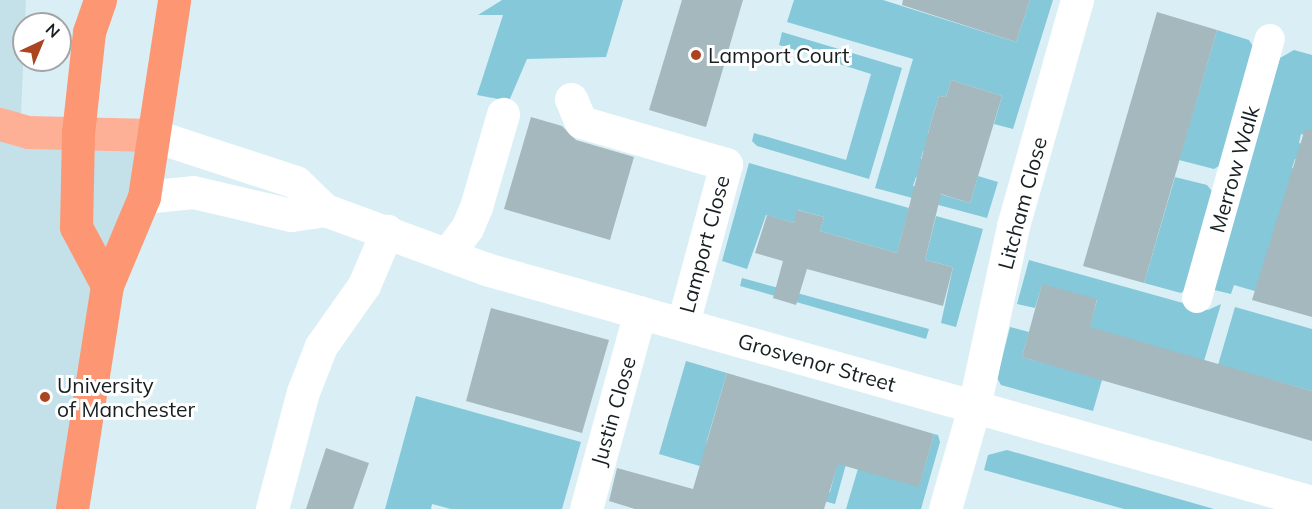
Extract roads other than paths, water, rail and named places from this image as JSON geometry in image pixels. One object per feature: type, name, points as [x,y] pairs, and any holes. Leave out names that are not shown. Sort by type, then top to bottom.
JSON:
[{"type":"highway","points":[[85,0],[89,32]]},
{"type":"highway","points":[[100,0],[89,32],[78,133],[76,227],[106,285]]},
{"type":"highway","points":[[72,509],[106,285],[144,197],[174,0]]},
{"type":"main road","name":"Grosvenor Street","points":[[0,124],[28,132],[152,135]]},
{"type":"street","name":"Litcham Close","points":[[945,509],[974,407],[1013,226],[1077,0]]},
{"type":"street","name":"Merrow Walk","points":[[1197,298],[1270,39]]},
{"type":"street","name":"Lamport Close","points":[[571,99],[581,122],[726,164],[683,324]]},
{"type":"street","points":[[448,253],[467,228],[476,207],[504,114]]},
{"type":"street","name":"Grosvenor Street","points":[[152,135],[296,182],[325,210],[448,253],[486,269],[1312,502]]},
{"type":"street","name":"Grosvenor Street","points":[[144,197],[193,192],[291,215],[325,210]]},
{"type":"street","points":[[272,509],[303,392],[321,346],[364,285],[387,231]]},
{"type":"street","name":"Justin Close","points":[[586,509],[640,312]]},
{"type":"place","name":"Lamport Court","points":[[696,55]]},
{"type":"place","name":"University of Manchester","points":[[45,397]]}]
